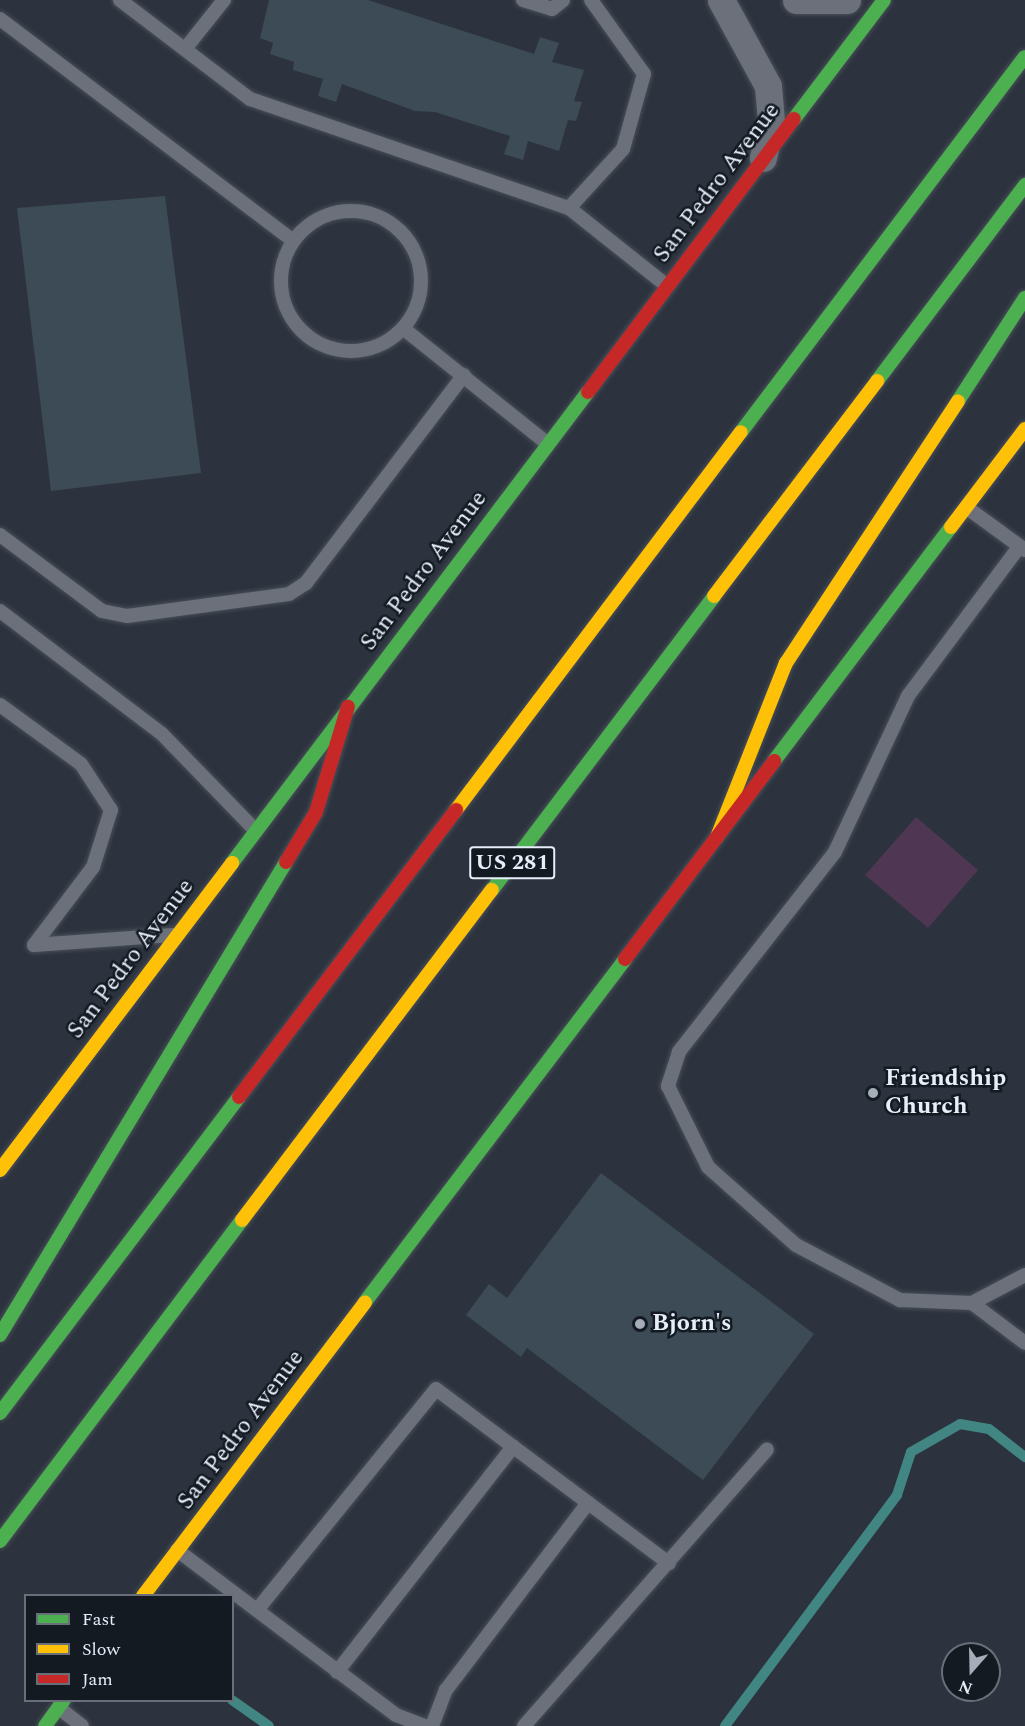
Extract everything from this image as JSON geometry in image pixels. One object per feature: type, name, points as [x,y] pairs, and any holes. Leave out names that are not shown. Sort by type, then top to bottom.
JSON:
[{"type":"main road","name":"San Pedro Avenue","points":[[1,1167],[884,0]]},
{"type":"main road","name":"US 281","points":[[0,1413],[1025,57]]},
{"type":"main road","name":"US 281","points":[[0,1541],[1025,185]]},
{"type":"main road","points":[[717,837],[786,663],[1025,298]]},
{"type":"main road","name":"San Pedro Avenue","points":[[144,1594],[1025,429]]},
{"type":"main road","points":[[0,1335],[316,812],[348,708]]},
{"type":"main road","points":[[45,1726],[61,1704]]},
{"type":"street","points":[[721,0],[768,86],[771,123],[762,161]]},
{"type":"street","points":[[795,0],[847,0]]},
{"type":"lane","points":[[120,0],[250,99],[569,208],[667,286]]},
{"type":"lane","points":[[185,49],[224,0]]},
{"type":"lane","points":[[524,0],[552,9],[563,0]]},
{"type":"lane","points":[[569,208],[623,149],[644,74],[591,0]]},
{"type":"lane","points":[[0,19],[294,241]]},
{"type":"lane","points":[[334,212],[379,216],[398,228],[420,266],[416,310],[404,328],[367,350],[323,346],[305,334],[282,297],[280,276],[294,241],[313,222],[334,212]]},
{"type":"lane","points":[[404,328],[548,444]]},
{"type":"lane","points":[[0,535],[102,611],[127,616],[289,594],[306,583],[464,375]]},
{"type":"lane","points":[[966,507],[1022,548],[908,696],[835,852],[679,1052],[668,1086],[708,1167],[796,1245],[900,1300],[972,1303],[1025,1275]]},
{"type":"lane","points":[[0,611],[162,734],[256,831]]},
{"type":"lane","points":[[0,705],[81,764],[111,810],[93,867],[34,945],[178,934]]},
{"type":"lane","points":[[972,1303],[1025,1343]]},
{"type":"lane","points":[[257,1610],[436,1389],[669,1563]]},
{"type":"lane","points":[[338,1672],[513,1447]]},
{"type":"lane","points":[[524,1726],[768,1449]]},
{"type":"lane","points":[[432,1726],[447,1690],[588,1503]]},
{"type":"lane","points":[[177,1550],[396,1715],[424,1726]]},
{"type":"lane","points":[[61,1704],[82,1726]]},
{"type":"shaded area","points":[[916,817],[978,870],[928,928],[865,875]]},
{"type":"building","points":[[269,0],[368,0],[534,54],[540,37],[559,43],[552,62],[584,70],[574,101],[582,102],[576,121],[568,120],[559,151],[528,141],[523,160],[504,154],[510,136],[435,112],[415,111],[342,84],[336,102],[318,96],[323,79],[293,70],[294,62],[270,54],[273,43],[260,38]]},
{"type":"building","points":[[165,196],[201,473],[51,491],[17,208]]},
{"type":"building","name":"Bjorn's","points":[[601,1173],[814,1334],[703,1480],[527,1348],[521,1357],[466,1315],[489,1284],[507,1298]]},
{"type":"waterway","points":[[725,1726],[897,1495],[911,1452],[960,1424],[989,1429],[1025,1457]]},
{"type":"waterway","points":[[234,1701],[269,1726]]},
{"type":"traffic: fast","points":[[794,119],[884,0]]},
{"type":"traffic: fast","points":[[741,432],[1025,57]]},
{"type":"traffic: fast","points":[[877,381],[1025,185]]},
{"type":"traffic: fast","points":[[958,401],[1025,298]]},
{"type":"traffic: fast","points":[[232,863],[588,392]]},
{"type":"traffic: fast","points":[[774,761],[951,527]]},
{"type":"traffic: fast","points":[[492,890],[714,596]]},
{"type":"traffic: fast","points":[[0,1335],[286,862]]},
{"type":"traffic: fast","points":[[365,1302],[625,959]]},
{"type":"traffic: fast","points":[[0,1413],[239,1097]]},
{"type":"traffic: fast","points":[[0,1541],[242,1220]]},
{"type":"traffic: fast","points":[[45,1726],[63,1702]]},
{"type":"traffic: slow","points":[[714,596],[877,381]]},
{"type":"traffic: slow","points":[[717,837],[786,663],[958,401]]},
{"type":"traffic: slow","points":[[951,527],[1025,429]]},
{"type":"traffic: slow","points":[[456,810],[741,432]]},
{"type":"traffic: slow","points":[[0,1170],[232,863]]},
{"type":"traffic: slow","points":[[242,1220],[492,890]]},
{"type":"traffic: slow","points":[[145,1594],[365,1302]]},
{"type":"traffic: jam","points":[[588,392],[794,119]]},
{"type":"traffic: jam","points":[[286,862],[316,812],[348,707]]},
{"type":"traffic: jam","points":[[625,959],[774,761]]},
{"type":"traffic: jam","points":[[239,1097],[456,810]]},
{"type":"place","name":"Friendship Church","points":[[873,1093]]},
{"type":"place","name":"Bjorn's","points":[[640,1324]]}]
